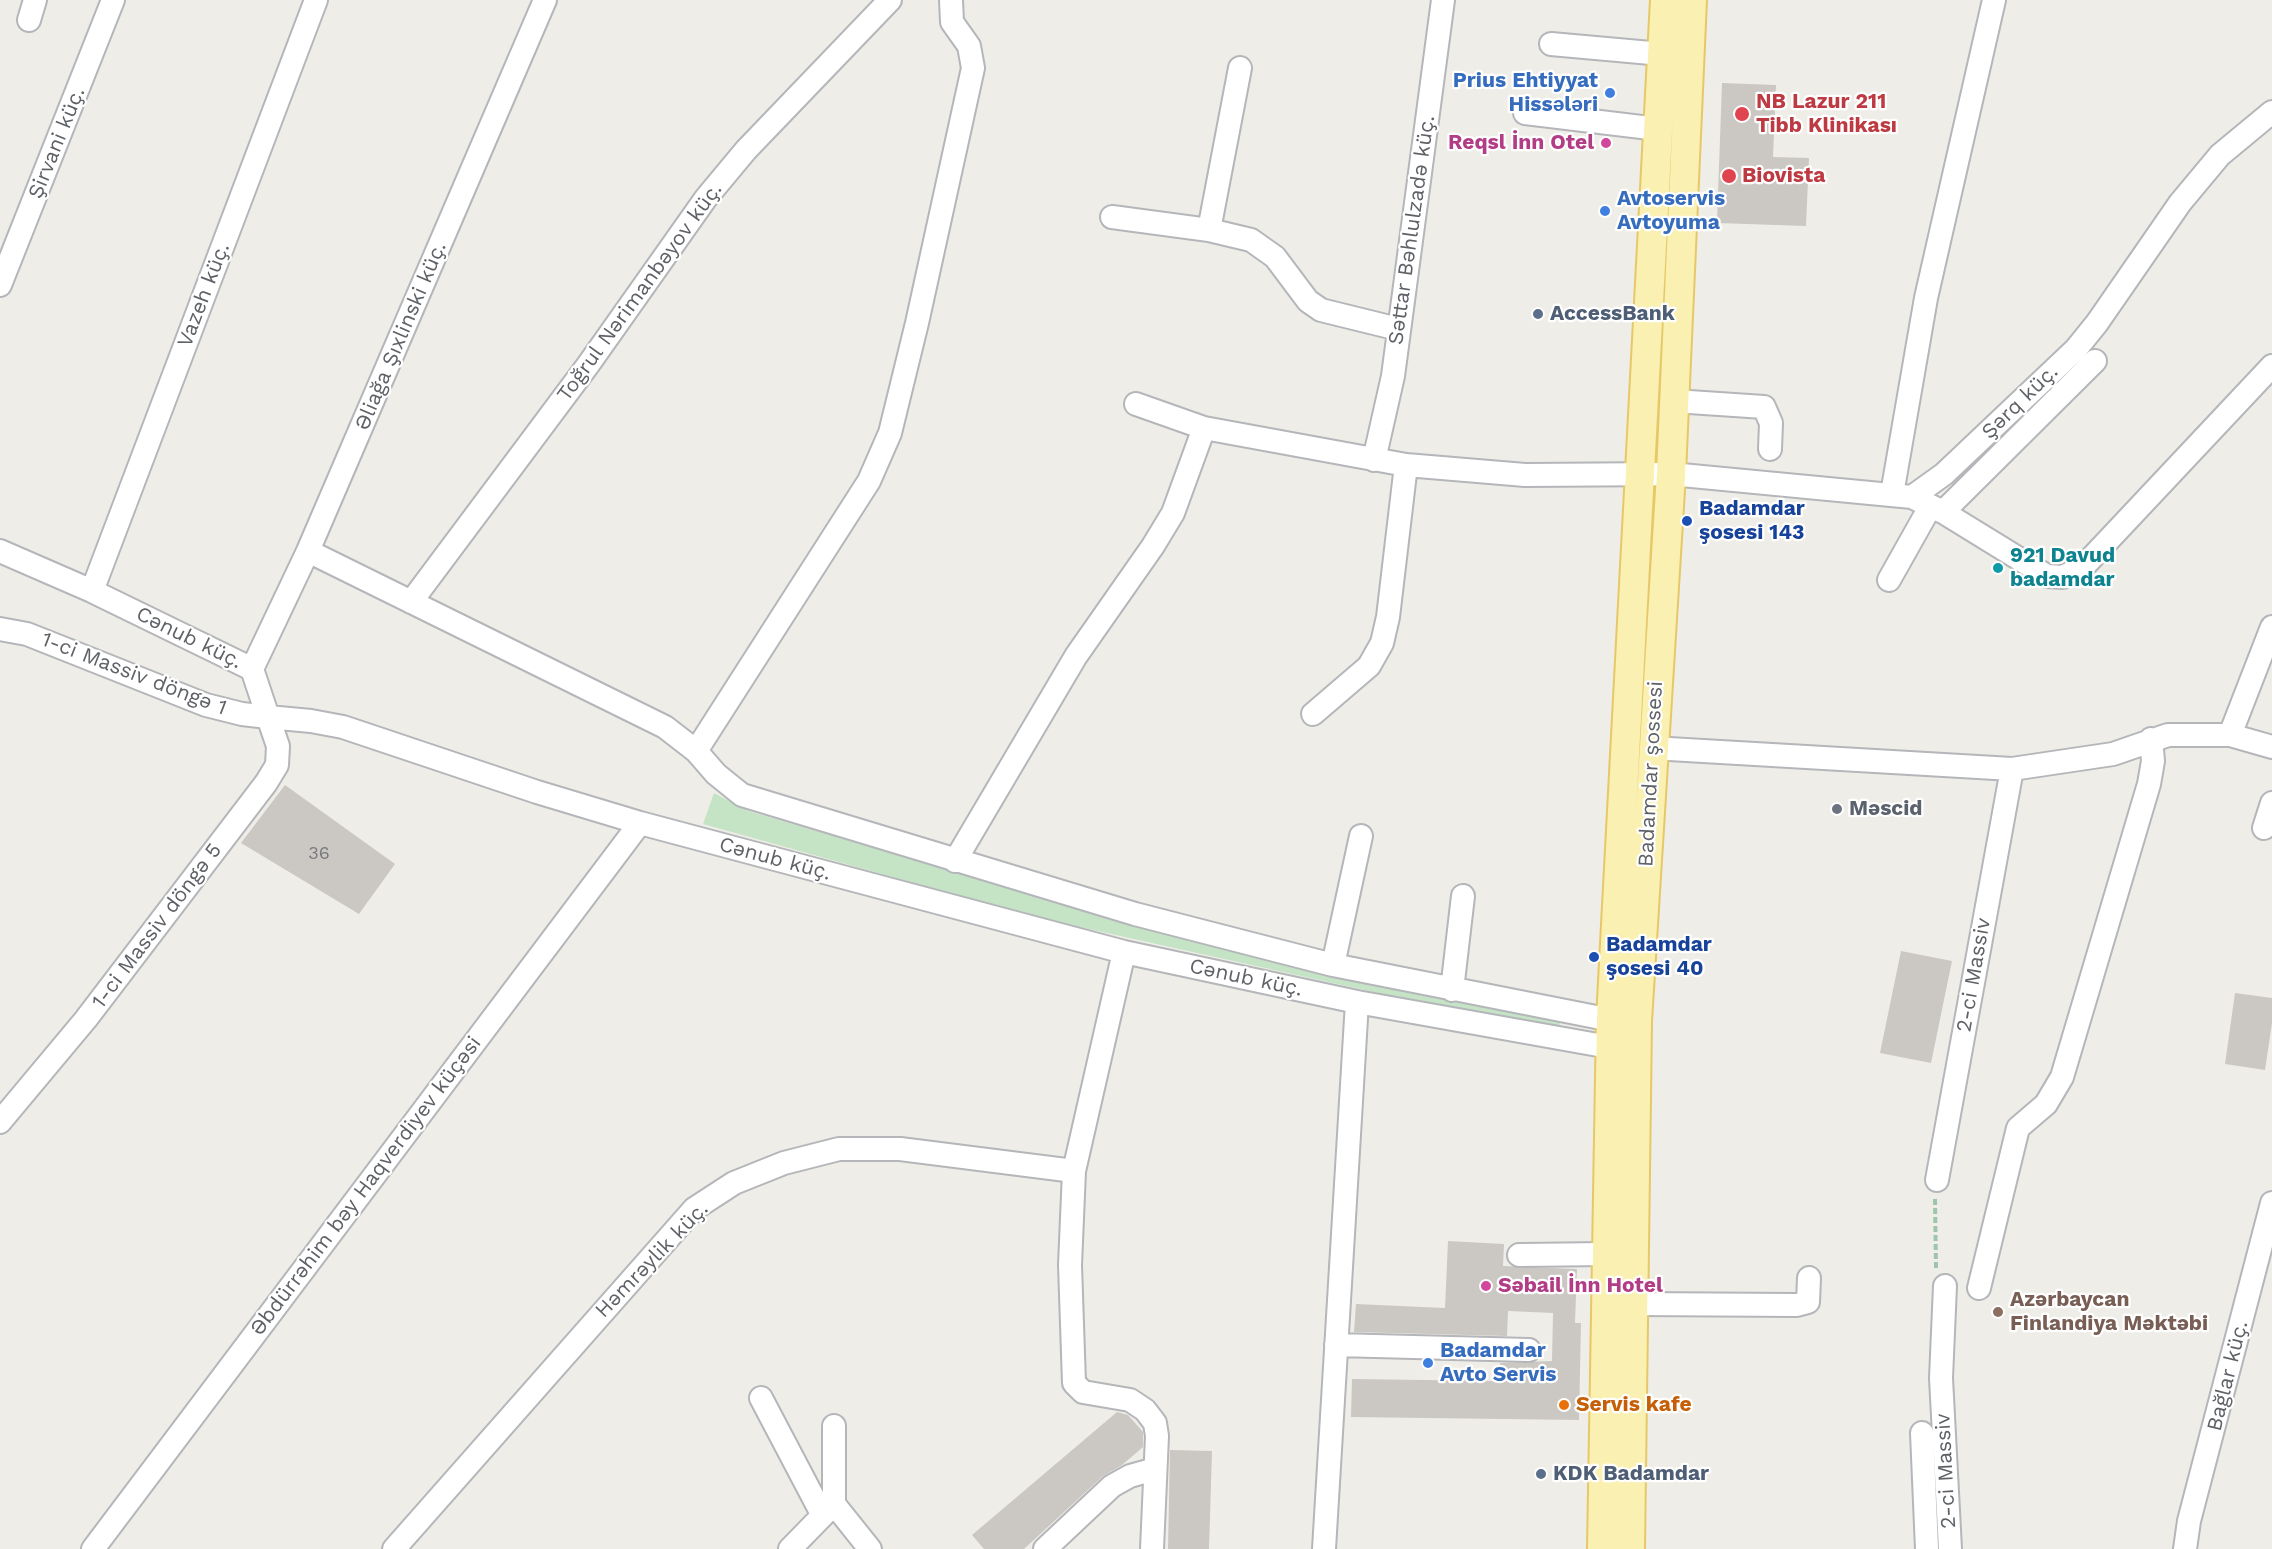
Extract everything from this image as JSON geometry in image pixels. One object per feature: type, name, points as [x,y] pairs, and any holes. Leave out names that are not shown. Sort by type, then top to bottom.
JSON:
[{"type":"main road","name":"Badamdar şossesi","points":[[1602,1549],[1607,1254],[1623,1049],[1641,472],[1665,0]]},
{"type":"main road","name":"Badamdar şossesi","points":[[1624,1020],[1652,748],[1671,474],[1692,0]]},
{"type":"main road","name":"Badamdar şossesi","points":[[1623,1049],[1634,1304],[1629,1549]]},
{"type":"street","name":"Vazeh küç.","points":[[92,591],[316,0]]},
{"type":"street","name":"Əliağa Şıxlinski küç.","points":[[252,669],[308,551],[545,0]]},
{"type":"street","name":"Toğrul Nərimanbəyov küç.","points":[[411,602],[588,365],[706,198],[746,150],[890,0]]},
{"type":"street","points":[[696,751],[869,481],[890,433],[973,68],[969,46],[952,22],[949,12],[951,0]]},
{"type":"street","name":"Səttar Bəhlulzadə küç.","points":[[1374,460],[1393,376],[1443,0]]},
{"type":"street","points":[[1889,580],[1919,503],[1926,298],[1994,0]]},
{"type":"street","name":"Şirvani küç.","points":[[0,285],[111,1]]},
{"type":"street","points":[[1551,44],[1662,54]]},
{"type":"street","points":[[1209,230],[1240,68]]},
{"type":"street","name":"Şərq küç.","points":[[1919,503],[1944,474],[2076,349],[2097,323],[2180,203],[2220,155],[2272,112]]},
{"type":"street","points":[[1525,113],[1658,129]]},
{"type":"street","points":[[1112,217],[1209,230],[1251,240],[1275,257],[1308,302],[1321,310],[1398,328]]},
{"type":"street","points":[[1919,503],[2095,361]]},
{"type":"street","points":[[1136,404],[1204,428],[1406,465],[1525,475],[1641,472],[1671,474],[1919,503],[2047,576],[2063,577],[2084,566],[2272,366]]},
{"type":"street","points":[[1674,401],[1764,407],[1771,423],[1770,450]]},
{"type":"street","points":[[955,861],[1076,656],[1153,546],[1173,513],[1204,428]]},
{"type":"street","points":[[1314,714],[1369,666],[1382,643],[1388,617],[1406,465]]},
{"type":"street","name":"Cənub küç.","points":[[0,551],[92,591],[252,669],[268,717],[343,727],[639,823],[1124,952],[1357,1002],[1623,1049]]},
{"type":"street","name":"Cənub küç.","points":[[308,551],[665,727],[696,751],[716,774],[742,795],[1135,914],[1334,966],[1452,990],[1624,1020]]},
{"type":"street","points":[[2230,735],[2272,627]]},
{"type":"street","name":"1-ci Massiv döngə 1","points":[[0,629],[27,634],[206,705],[242,714],[268,717]]},
{"type":"street","name":"1-ci Massiv döngə 5","points":[[0,1122],[86,1019],[266,783],[277,765],[278,746],[268,717]]},
{"type":"street","points":[[1652,748],[2012,769],[2113,754],[2151,739],[2188,734],[2230,735],[2272,747]]},
{"type":"street","points":[[1979,1288],[2018,1128],[2046,1104],[2062,1077],[2149,784],[2152,760],[2151,739]]},
{"type":"street","name":"2-ci Massiv","points":[[1937,1180],[2012,769]]},
{"type":"street","points":[[2264,828],[2272,803]]},
{"type":"street","name":"Əbdürrəhim bəy Haqverdiyev küçəsi","points":[[93,1549],[639,823]]},
{"type":"street","points":[[1334,966],[1361,836]]},
{"type":"street","points":[[1452,990],[1463,896]]},
{"type":"street","points":[[1124,952],[1074,1171],[1070,1265],[1074,1383],[1083,1392],[1111,1395],[1130,1401],[1145,1410],[1155,1423],[1157,1436],[1152,1549]]},
{"type":"street","points":[[1324,1549],[1357,1002]]},
{"type":"street","name":"Həmrəylik küç.","points":[[394,1549],[694,1209],[734,1183],[784,1163],[839,1149],[900,1149],[1074,1171]]},
{"type":"street","name":"Bağlar küç.","points":[[2185,1549],[2189,1521],[2272,1203]]},
{"type":"street","points":[[1519,1256],[1607,1254]]},
{"type":"street","points":[[1634,1304],[1797,1305],[1808,1302],[1809,1278]]},
{"type":"street","name":"2-ci Massiv","points":[[1945,1286],[1941,1378],[1950,1549]]},
{"type":"street","points":[[1336,1345],[1529,1350]]},
{"type":"street","points":[[761,1398],[828,1509],[870,1549]]},
{"type":"street","points":[[790,1549],[828,1509],[834,1426]]},
{"type":"street","points":[[1922,1433],[1927,1549]]},
{"type":"street","points":[[1045,1549],[1112,1486],[1130,1476],[1155,1469]]},
{"type":"path","points":[[1937,1180],[1936,1270],[1945,1286]]},
{"type":"green space","points":[[714,793],[748,811],[1134,924],[1561,1018],[1559,1028],[1396,997],[1039,918],[703,824]]},
{"type":"building","points":[[1722,83],[1776,85],[1773,157],[1809,158],[1806,226],[1717,223]]},
{"type":"building","points":[[285,785],[395,864],[359,914],[241,843]]},
{"type":"building","points":[[1901,951],[1952,961],[1931,1063],[1880,1053]]},
{"type":"building","points":[[2235,993],[2272,998],[2272,1023],[2265,1070],[2225,1064]]},
{"type":"building","points":[[1448,1241],[1504,1244],[1503,1266],[1577,1269],[1575,1323],[1581,1323],[1579,1420],[1351,1417],[1352,1379],[1500,1381],[1500,1363],[1552,1361],[1553,1313],[1508,1311],[1507,1336],[1354,1332],[1356,1304],[1445,1308]]},
{"type":"building","points":[[1117,1412],[1128,1415],[1143,1432],[1143,1447],[1122,1465],[1103,1476],[1024,1549],[984,1549],[972,1535]]},
{"type":"building","points":[[1170,1450],[1212,1451],[1209,1549],[1168,1549]]},
{"type":"place","name":"Prius Ehtiyyat Hissәlәri","points":[[1610,93]]},
{"type":"place","name":"NB Lazur 211 Tibb Klinikası","points":[[1742,114]]},
{"type":"place","name":"Reqsl İnn Otel","points":[[1606,143]]},
{"type":"place","name":"Biovista","points":[[1729,176]]},
{"type":"place","name":"Avtoservis Avtoyuma","points":[[1605,211]]},
{"type":"place","name":"AccessBank","points":[[1538,314]]},
{"type":"place","name":"Badamdar şosesi 143","points":[[1687,521]]},
{"type":"place","name":"921 Davud badamdar","points":[[1998,568]]},
{"type":"place","name":"Məscid","points":[[1837,809]]},
{"type":"place","name":"Badamdar şosesi 40","points":[[1594,957]]},
{"type":"place","name":"Səbail İnn Hotel","points":[[1486,1286]]},
{"type":"place","name":"Azərbaycan Finlandiya Məktəbi","points":[[1998,1312]]},
{"type":"place","name":"Badamdar Avto Servis","points":[[1428,1363]]},
{"type":"place","name":"Servis kafe","points":[[1564,1405]]},
{"type":"place","name":"KDK Badamdar","points":[[1541,1474]]}]
